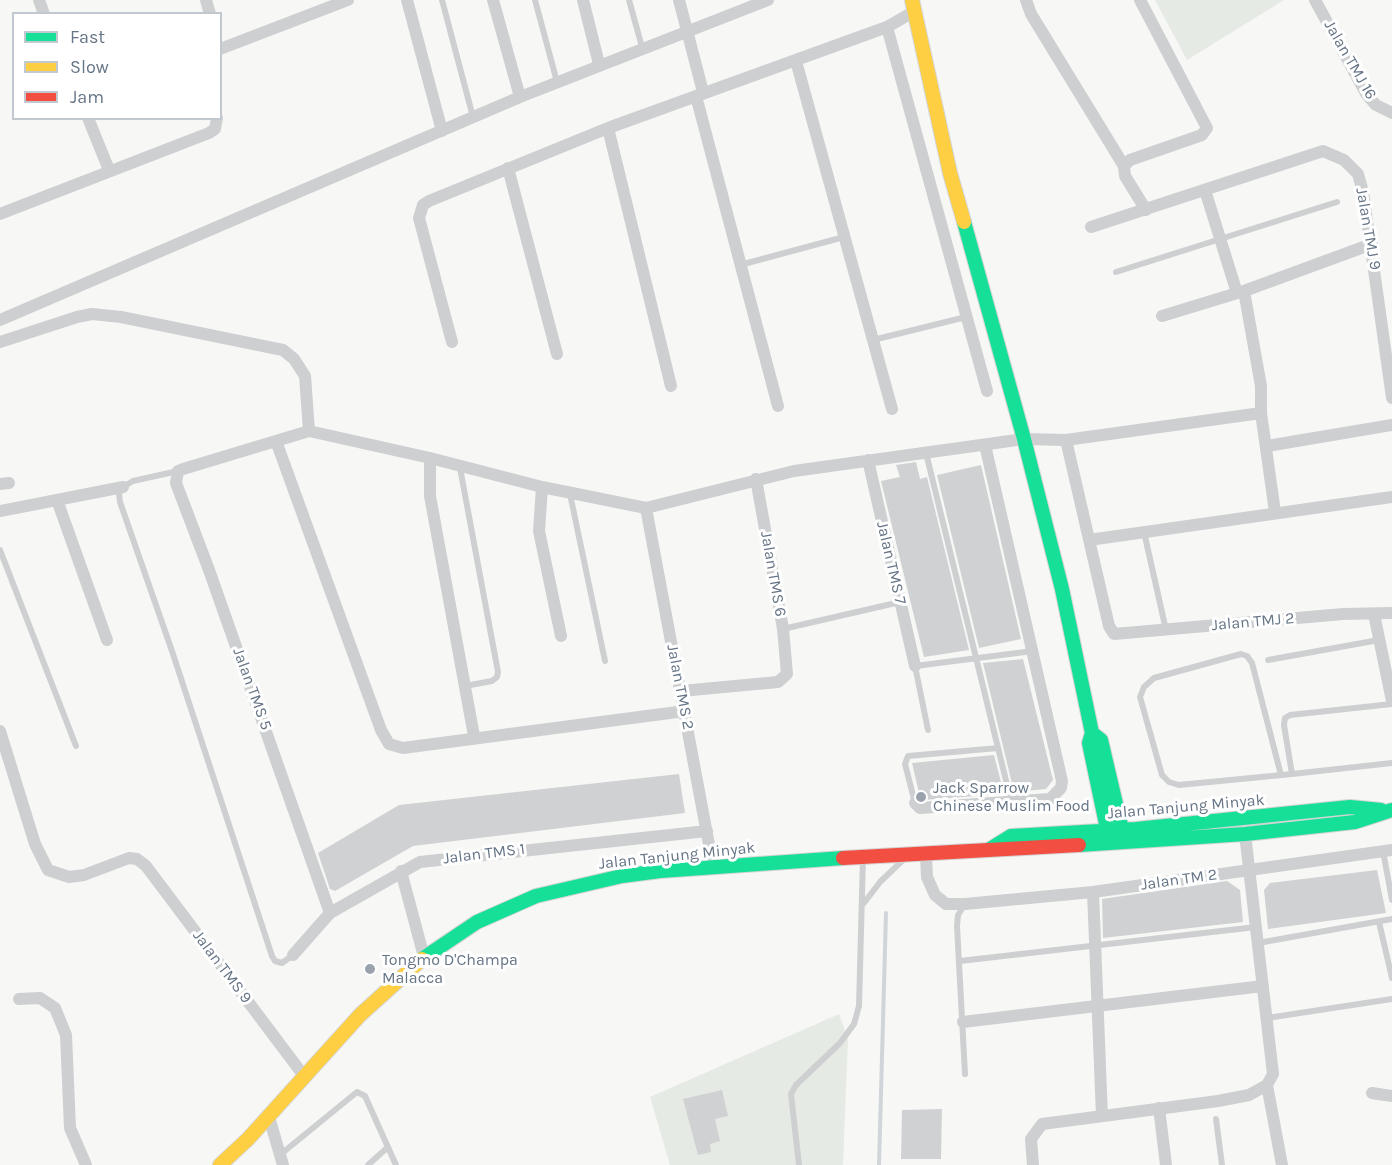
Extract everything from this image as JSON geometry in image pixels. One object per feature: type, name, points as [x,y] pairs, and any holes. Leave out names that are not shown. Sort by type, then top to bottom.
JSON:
[{"type":"main road","points":[[913,5],[950,173],[1024,439],[1062,589],[1092,733],[1101,740],[1117,836]]},
{"type":"main road","points":[[1110,802],[1132,819],[1157,826]]},
{"type":"main road","points":[[1051,834],[1063,828],[1097,825],[1110,802]]},
{"type":"main road","name":"Jalan Tanjung Minyak","points":[[220,1165],[269,1117],[378,997],[424,957],[477,922],[536,896],[622,876],[714,866],[926,855],[1117,836],[1157,826],[1350,807],[1390,810]]},
{"type":"main road","name":"Jalan Tanjung Minyak","points":[[990,849],[1011,836],[1245,834],[1355,822],[1390,810]]},
{"type":"street","points":[[313,0],[316,14]]},
{"type":"street","points":[[222,48],[348,0]]},
{"type":"street","points":[[407,0],[442,131]]},
{"type":"street","points":[[493,0],[520,97]]},
{"type":"street","points":[[584,0],[599,64]]},
{"type":"street","points":[[680,0],[740,265],[778,406]]},
{"type":"street","points":[[0,320],[599,64],[642,47],[688,34],[768,0]]},
{"type":"street","points":[[1026,0],[1030,14],[1124,166],[1125,176],[1146,210]]},
{"type":"street","points":[[1124,166],[1130,160],[1202,135],[1208,128],[1140,0]]},
{"type":"street","name":"Jalan TMJ 16","points":[[1315,0],[1367,95],[1376,105],[1392,113]]},
{"type":"street","points":[[452,342],[419,218],[421,210],[429,201],[608,128],[887,27],[913,5]]},
{"type":"street","points":[[887,27],[987,391]]},
{"type":"street","points":[[796,61],[892,409]]},
{"type":"street","points":[[89,120],[109,170]]},
{"type":"street","points":[[0,214],[209,133],[215,129],[217,120]]},
{"type":"street","points":[[608,128],[671,386]]},
{"type":"street","name":"Jalan TMJ 9","points":[[1205,190],[1323,151],[1344,160],[1358,174],[1387,315],[1392,398]]},
{"type":"street","points":[[508,168],[557,354]]},
{"type":"street","points":[[1091,227],[1205,190],[1220,240],[1240,292],[1261,386],[1262,413],[1275,512]]},
{"type":"street","points":[[1162,316],[1240,292],[1372,244]]},
{"type":"street","points":[[0,342],[92,314],[142,321],[283,350],[294,359],[305,376],[309,431]]},
{"type":"street","points":[[180,470],[309,431],[430,458],[460,468],[542,487],[646,508],[756,479],[868,460],[1024,439],[1066,440],[1262,413]]},
{"type":"street","points":[[1267,446],[1392,425]]},
{"type":"street","points":[[1066,440],[1089,540],[1392,497]]},
{"type":"street","points":[[276,441],[381,730],[389,744],[403,748],[474,736],[685,711]]},
{"type":"street","points":[[915,803],[920,808],[1050,799],[1057,794],[1062,781],[985,445]]},
{"type":"street","points":[[430,458],[430,496],[474,736]]},
{"type":"street","name":"Jalan TMS 7","points":[[868,460],[915,666]]},
{"type":"street","name":"Jalan TMS 5","points":[[180,470],[176,483],[330,913]]},
{"type":"street","name":"Jalan TMS 6","points":[[681,691],[778,682],[787,674],[783,629],[756,479]]},
{"type":"street","points":[[0,511],[123,487]]},
{"type":"street","points":[[542,487],[539,531],[561,636]]},
{"type":"street","points":[[57,500],[107,640]]},
{"type":"street","name":"Jalan TMS 2","points":[[646,508],[714,866]]},
{"type":"street","name":"Jalan TMJ 2","points":[[1089,540],[1109,626],[1114,634],[1285,618],[1392,613]]},
{"type":"street","points":[[1374,614],[1392,702]]},
{"type":"street","name":"Jalan TMS 9","points":[[0,731],[35,844],[48,870],[69,877],[84,875],[129,858],[137,859],[146,866],[304,1076]]},
{"type":"street","name":"Jalan TMS 1","points":[[294,955],[330,913],[420,862],[707,831]]},
{"type":"street","points":[[1033,1165],[1031,1139],[1042,1124],[1249,1095],[1267,1085],[1273,1074],[1245,834]]},
{"type":"street","name":"Jalan TM 2","points":[[926,855],[927,877],[935,895],[946,904],[965,904],[1092,892],[1388,850]]},
{"type":"street","points":[[401,871],[424,957]]},
{"type":"street","points":[[1092,892],[1099,1005],[1102,1116]]},
{"type":"street","points":[[963,1022],[1263,986]]},
{"type":"street","points":[[19,999],[40,998],[55,1008],[66,1035],[70,1128],[86,1165]]},
{"type":"street","points":[[1267,1085],[1282,1165]]},
{"type":"street","points":[[1372,1093],[1392,1096]]},
{"type":"street","points":[[1159,1108],[1166,1165]]},
{"type":"street","points":[[269,1117],[282,1160]]},
{"type":"lane","points":[[442,0],[473,117]]},
{"type":"lane","points":[[535,0],[557,82]]},
{"type":"lane","points":[[629,0],[642,47]]},
{"type":"lane","points":[[1116,272],[1337,202]]},
{"type":"lane","points":[[740,265],[844,237]]},
{"type":"lane","points":[[873,340],[966,316]]},
{"type":"lane","points":[[926,453],[1011,801]]},
{"type":"lane","points":[[460,468],[498,672],[497,678],[492,681],[465,686]]},
{"type":"lane","points":[[180,470],[133,482],[123,487],[119,493],[120,502],[172,651],[258,919],[275,961],[282,963],[294,955]]},
{"type":"lane","points":[[570,493],[605,661]]},
{"type":"lane","points":[[1144,532],[1166,630]]},
{"type":"lane","points":[[0,550],[76,746]]},
{"type":"lane","points":[[783,629],[900,602]]},
{"type":"lane","points":[[1268,660],[1379,640]]},
{"type":"lane","points":[[928,730],[915,666],[1033,651]]},
{"type":"lane","points":[[1281,775],[1252,663],[1247,656],[1241,654],[1154,678],[1144,687],[1140,698],[1162,775],[1169,782],[1179,785],[1292,774],[1392,763]]},
{"type":"lane","points":[[1292,774],[1284,725],[1285,718],[1290,715],[1392,702]]},
{"type":"lane","points":[[915,803],[905,764],[908,756],[998,748]]},
{"type":"lane","points":[[1388,850],[1392,900]]},
{"type":"lane","points":[[864,904],[880,882],[909,855]]},
{"type":"lane","points":[[799,1165],[791,1094],[796,1085],[840,1043],[854,1024],[859,1006],[864,904],[863,857]]},
{"type":"lane","points":[[965,904],[958,915],[965,1074]]},
{"type":"lane","points":[[1258,943],[1392,919]]},
{"type":"lane","points":[[1379,922],[1392,978]]},
{"type":"lane","points":[[960,961],[1256,927]]},
{"type":"lane","points":[[1267,1018],[1392,999]]},
{"type":"lane","points":[[282,1160],[357,1092],[365,1096],[396,1165]]},
{"type":"lane","points":[[1216,1119],[1222,1165]]},
{"type":"lane","points":[[369,1165],[388,1147]]},
{"type":"shaded area","points":[[1155,0],[1284,0],[1187,60]]},
{"type":"shaded area","points":[[839,1014],[848,1039],[843,1165],[670,1165],[650,1097]]},
{"type":"building","points":[[916,462],[920,479],[927,477],[969,650],[924,657],[881,481],[900,477],[896,465]]},
{"type":"building","points":[[981,465],[1021,639],[979,648],[937,475]]},
{"type":"building","points":[[1023,659],[1053,780],[1046,789],[1014,792],[983,663]]},
{"type":"building","points":[[994,755],[1004,794],[923,800],[920,797],[912,763]]},
{"type":"building","points":[[679,774],[685,813],[413,846],[335,891],[330,889],[318,853],[399,805]]},
{"type":"building","points":[[1377,870],[1386,913],[1268,929],[1264,890],[1270,883]]},
{"type":"building","points":[[1227,881],[1240,890],[1243,922],[1103,938],[1102,899]]},
{"type":"building","points":[[722,1090],[728,1116],[715,1119],[720,1141],[710,1144],[711,1152],[698,1155],[683,1099]]},
{"type":"building","points":[[942,1109],[941,1159],[901,1159],[902,1110]]},
{"type":"waterway","points":[[879,1165],[886,913]]},
{"type":"traffic: fast","points":[[964,222],[1024,439],[1062,589],[1092,733],[1089,743],[1110,843]]},
{"type":"traffic: fast","points":[[1092,733],[1101,740],[1124,838]]},
{"type":"traffic: fast","points":[[990,849],[1011,836],[1136,829],[1350,807],[1381,810]]},
{"type":"traffic: fast","points":[[1079,845],[1245,834],[1355,822],[1392,810]]},
{"type":"traffic: fast","points":[[422,959],[477,922],[536,896],[622,876],[660,871],[843,858]]},
{"type":"traffic: slow","points":[[912,0],[950,173],[964,222]]},
{"type":"traffic: slow","points":[[220,1165],[248,1139],[360,1015],[422,959]]},
{"type":"traffic: jam","points":[[843,858],[1079,845]]},
{"type":"place","name":"Jack Sparrow Chinese Muslim Food","points":[[921,797]]},
{"type":"place","name":"Tongmo D'Champa Malacca","points":[[370,969]]}]
